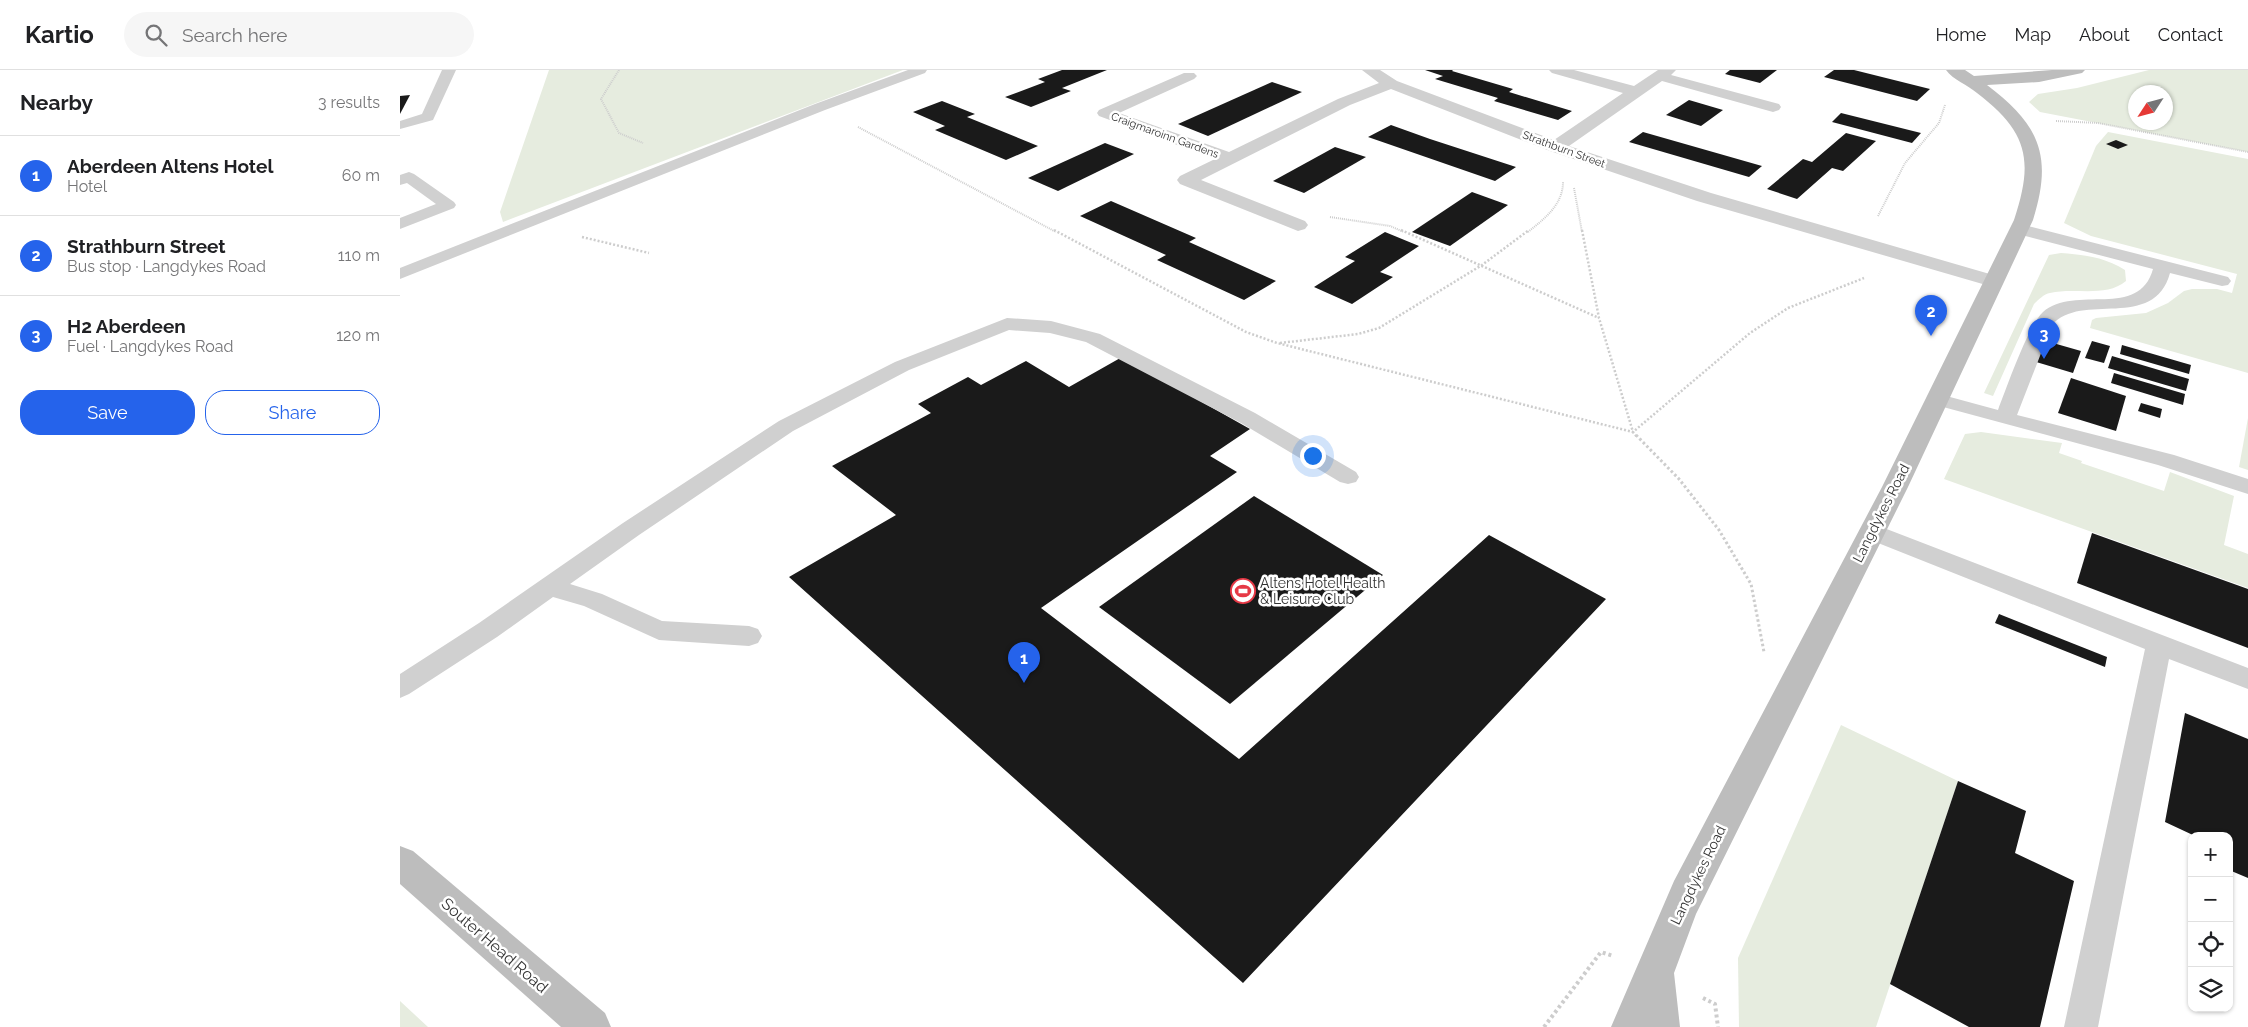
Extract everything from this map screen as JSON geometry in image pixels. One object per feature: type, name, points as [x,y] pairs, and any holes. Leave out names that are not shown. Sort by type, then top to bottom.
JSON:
[{"type":"street","name":"Strathburn Street","points":[[1370,70],[1391,84],[1556,147],[1704,197],[1993,281]]},
{"type":"street","points":[[1557,70],[1636,92]]},
{"type":"street","name":"Langdykes Road","points":[[1631,1027],[1655,972],[1668,935],[1682,906],[1939,400],[1993,281],[2025,218],[2032,189],[2034,164],[2031,148],[2014,119],[1972,81],[1954,70]]},
{"type":"street","points":[[1972,81],[2039,77],[2077,70]]},
{"type":"street","points":[[1556,147],[1664,73],[1773,106]]},
{"type":"street","name":"Craigmaroinn Gardens","points":[[1190,76],[1105,113],[1228,158]]},
{"type":"street","name":"Craigmaroinn Gardens","points":[[1298,226],[1186,180],[1344,102],[1391,84]]},
{"type":"street","name":"Souter Head Road","points":[[400,862],[591,1027]]},
{"type":"street","name":"Langdykes Road","points":[[1655,972],[1660,1027]]},
{"type":"lane","points":[[400,125],[428,117],[449,70]]},
{"type":"lane","points":[[400,274],[820,107],[920,70]]},
{"type":"lane","points":[[400,180],[408,177],[448,205],[400,224]]},
{"type":"lane","points":[[2020,229],[2222,281]]},
{"type":"lane","points":[[2005,418],[2043,324],[2052,314],[2081,305],[2123,303],[2135,300],[2146,295],[2156,285],[2164,266]]},
{"type":"lane","points":[[400,687],[488,630],[786,426],[902,366],[1007,324],[1051,327],[1093,338],[1248,418],[1348,477]]},
{"type":"lane","points":[[1939,400],[2166,460],[2248,486]]},
{"type":"lane","points":[[1871,532],[2248,679]]},
{"type":"lane","points":[[549,587],[593,600],[659,630],[749,636]]},
{"type":"lane","points":[[2081,1027],[2159,644]]},
{"type":"path","points":[[619,70],[601,99],[619,133],[685,161]]},
{"type":"path","points":[[1633,432],[1750,333],[1788,308],[1912,259],[1875,221],[1905,163],[1939,123],[1947,98]]},
{"type":"path","points":[[820,107],[1246,332],[1277,343],[1633,432]]},
{"type":"path","points":[[2014,119],[2098,123],[2248,152]]},
{"type":"path","points":[[1277,343],[1358,334],[1379,328],[1482,264],[1545,219],[1563,190],[1563,182],[1559,178]]},
{"type":"path","points":[[1574,186],[1599,318],[1633,432],[1680,479],[1719,530],[1752,584],[1765,658]]},
{"type":"path","points":[[1298,226],[1333,216],[1390,226],[1482,264],[1599,318]]},
{"type":"path","points":[[1544,1027],[1601,952]]},
{"type":"shaded area","points":[[549,70],[903,70],[503,222],[500,212]]},
{"type":"shaded area","points":[[2149,70],[2248,70],[2248,152],[2134,130],[2173,130],[2173,85],[2128,85],[2128,129],[2040,112],[2029,102],[2038,94],[2077,88]]},
{"type":"shaded area","points":[[2108,132],[2248,159],[2248,373],[2090,328],[2092,320],[2096,318],[2146,313],[2168,303],[2184,291],[2192,289],[2217,289],[2232,293],[2237,274],[2091,236],[2064,223],[2096,146]]},
{"type":"shaded area","points":[[2061,253],[2086,256],[2110,262],[2125,270],[2126,281],[2118,286],[2099,291],[2059,291],[2041,297],[2034,304],[1993,396],[1984,393],[2049,255]]},
{"type":"shaded area","points":[[2248,418],[2248,470],[2239,467]]},
{"type":"shaded area","points":[[1981,432],[2062,443],[2059,453],[2082,461],[2081,463],[2164,491],[2170,472],[2234,496],[2224,545],[2248,554],[2248,588],[1944,479],[1965,434]]},
{"type":"shaded area","points":[[1841,725],[1958,781],[1876,1027],[1739,1027],[1738,958]]},
{"type":"shaded area","points":[[400,1001],[428,1027],[400,1027]]},
{"type":"building","points":[[1062,70],[1107,70],[1062,88],[1071,91],[1031,107],[1005,97],[1045,82],[1038,79]]},
{"type":"building","points":[[1425,70],[1453,70],[1513,89],[1509,92],[1572,111],[1558,120],[1494,101],[1498,98],[1435,79],[1443,76]]},
{"type":"building","points":[[1730,70],[1777,70],[1760,83],[1725,74]]},
{"type":"building","points":[[1834,70],[1854,70],[1930,89],[1917,101],[1824,77]]},
{"type":"building","points":[[1272,82],[1302,92],[1208,136],[1178,124]]},
{"type":"building","points":[[410,95],[400,114],[400,96]]},
{"type":"building","points":[[1689,100],[1723,110],[1701,126],[1666,115]]},
{"type":"building","points":[[942,101],[975,114],[967,117],[1038,146],[1006,160],[935,130],[945,126],[913,112]]},
{"type":"building","points":[[1841,113],[1921,133],[1912,143],[1832,122]]},
{"type":"building","points":[[1391,125],[1516,167],[1495,181],[1368,137]]},
{"type":"building","points":[[1643,132],[1762,166],[1749,177],[1629,142]]},
{"type":"building","points":[[1846,133],[1876,141],[1843,171],[1832,168],[1797,199],[1767,189],[1803,159],[1812,162]]},
{"type":"building","points":[[2116,140],[2128,145],[2118,149],[2106,144]]},
{"type":"building","points":[[1105,143],[1134,154],[1058,191],[1028,178]]},
{"type":"building","points":[[1335,147],[1366,157],[1304,193],[1273,181]]},
{"type":"building","points":[[1472,192],[1508,205],[1450,246],[1412,232]]},
{"type":"building","points":[[1111,201],[1196,238],[1189,242],[1276,281],[1244,300],[1157,260],[1166,255],[1080,216]]},
{"type":"building","points":[[1385,232],[1419,246],[1380,272],[1393,277],[1352,304],[1314,287],[1355,261],[1345,257]]},
{"type":"building","points":[[2032,337],[2081,351],[2073,373],[2023,358]]},
{"type":"building","points":[[2092,341],[2110,346],[2104,363],[2085,358]]},
{"type":"building","points":[[2122,345],[2191,365],[2189,374],[2120,354]]},
{"type":"building","points":[[2112,356],[2189,379],[2186,391],[2108,368]]},
{"type":"building","points":[[1122,357],[1250,429],[1210,456],[1237,472],[1041,608],[1239,759],[1489,535],[1606,599],[1243,983],[789,577],[896,515],[832,466],[931,413],[918,404],[968,377],[981,385],[1026,361],[1069,387]]},
{"type":"building","points":[[2114,373],[2185,394],[2183,405],[2111,383]]},
{"type":"building","points":[[2071,378],[2126,396],[2116,431],[2058,413]]},
{"type":"building","points":[[2141,403],[2162,409],[2160,418],[2138,411]]},
{"type":"building","name":"Altens Hotel Health & Leisure Club","points":[[1254,496],[1383,575],[1230,704],[1099,607]]},
{"type":"building","points":[[2092,533],[2248,589],[2248,648],[2077,583]]},
{"type":"building","points":[[1999,614],[2107,657],[2105,667],[1995,623]]},
{"type":"building","points":[[2185,713],[2248,739],[2248,878],[2233,872],[2233,832],[2188,833],[2165,822]]},
{"type":"building","points":[[1958,781],[2026,811],[2015,853],[2074,881],[2040,1027],[1969,1027],[1890,984]]},
{"type":"place","name":"Strathburn Street","points":[[1931,336]]},
{"type":"place","name":"H2 Aberdeen","points":[[2044,359]]},
{"type":"place","name":"Altens Hotel Health & Leisure Club","points":[[1243,591]]},
{"type":"place","name":"Aberdeen Altens Hotel","points":[[1024,683]]}]
